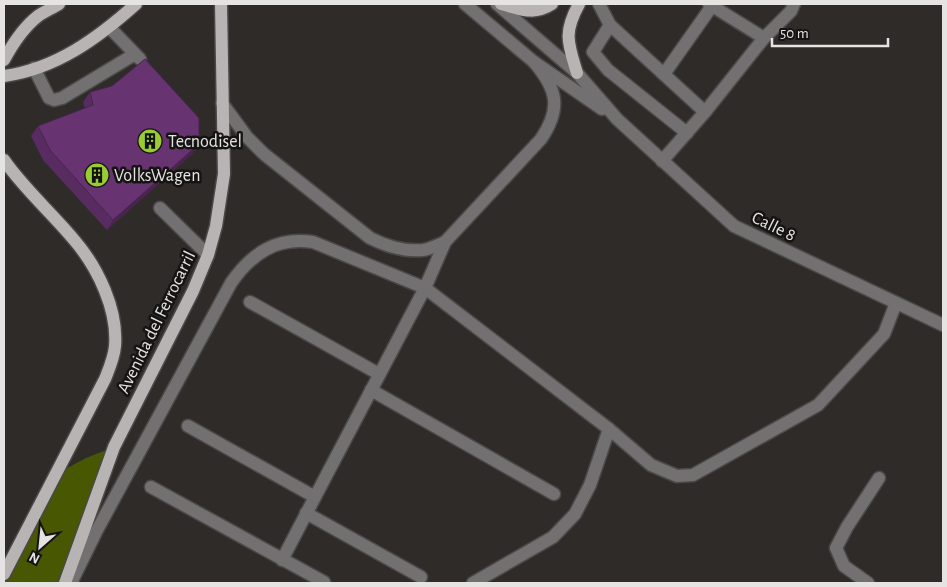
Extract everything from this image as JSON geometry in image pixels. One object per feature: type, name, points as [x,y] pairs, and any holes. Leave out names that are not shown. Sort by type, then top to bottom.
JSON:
[{"type":"main road","points":[[4,60],[30,24],[38,16],[59,4]]},
{"type":"main road","points":[[9,75],[34,68],[71,53],[109,28],[136,4]]},
{"type":"main road","name":"Avenida del Ferrocarril","points":[[65,583],[114,447],[193,291],[208,255],[218,218],[224,174],[221,4]]},
{"type":"main road","points":[[501,4],[527,11],[542,10],[552,4]]},
{"type":"main road","points":[[577,73],[568,45],[568,32],[571,19],[579,4]]},
{"type":"main road","name":"Avenida del Ferrocarril","points":[[4,160],[25,187],[76,242],[96,272],[112,312],[115,346],[112,363],[105,380],[4,572]]},
{"type":"street","name":"Calle 8","points":[[465,4],[534,62],[616,119]]},
{"type":"street","name":"Calle 8","points":[[497,4],[577,73],[616,119],[734,226],[943,325]]},
{"type":"street","points":[[599,4],[610,25],[705,112]]},
{"type":"street","points":[[662,161],[705,112],[764,38],[791,11],[794,4]]},
{"type":"street","points":[[664,74],[710,5],[764,38]]},
{"type":"street","points":[[610,25],[592,52],[608,70],[687,133]]},
{"type":"street","points":[[109,28],[148,67]]},
{"type":"street","points":[[34,68],[49,98],[54,100],[62,98],[135,54]]},
{"type":"street","points":[[282,560],[425,288],[445,242],[541,139],[550,125],[554,109],[554,92],[547,77],[534,62]]},
{"type":"street","points":[[222,103],[247,137],[264,154],[370,238],[386,246],[408,250],[425,250],[445,242]]},
{"type":"street","points":[[160,208],[208,255]]},
{"type":"street","points":[[71,583],[96,532],[231,282],[243,266],[254,256],[279,244],[301,240],[313,242],[425,288],[609,429],[651,465],[677,476],[694,475],[818,405],[884,334],[896,304]]},
{"type":"street","points":[[250,302],[380,374]]},
{"type":"street","points":[[371,390],[554,494]]},
{"type":"street","points":[[188,426],[315,498]]},
{"type":"street","points":[[473,583],[554,538],[575,514],[590,485],[609,429]]},
{"type":"street","points":[[868,583],[844,566],[836,548],[847,527],[879,478]]},
{"type":"street","points":[[151,488],[324,582]]},
{"type":"street","points":[[306,513],[421,577]]},
{"type":"green space","points":[[114,447],[65,583],[4,583],[4,573],[56,474],[86,458]]},
{"type":"building","points":[[145,59],[199,118],[199,144],[113,220],[50,150],[38,126],[93,105],[90,92],[112,86]]},
{"type":"place","name":"Tecnodisel","points":[[150,141]]},
{"type":"place","name":"VolksWagen","points":[[97,175]]}]
